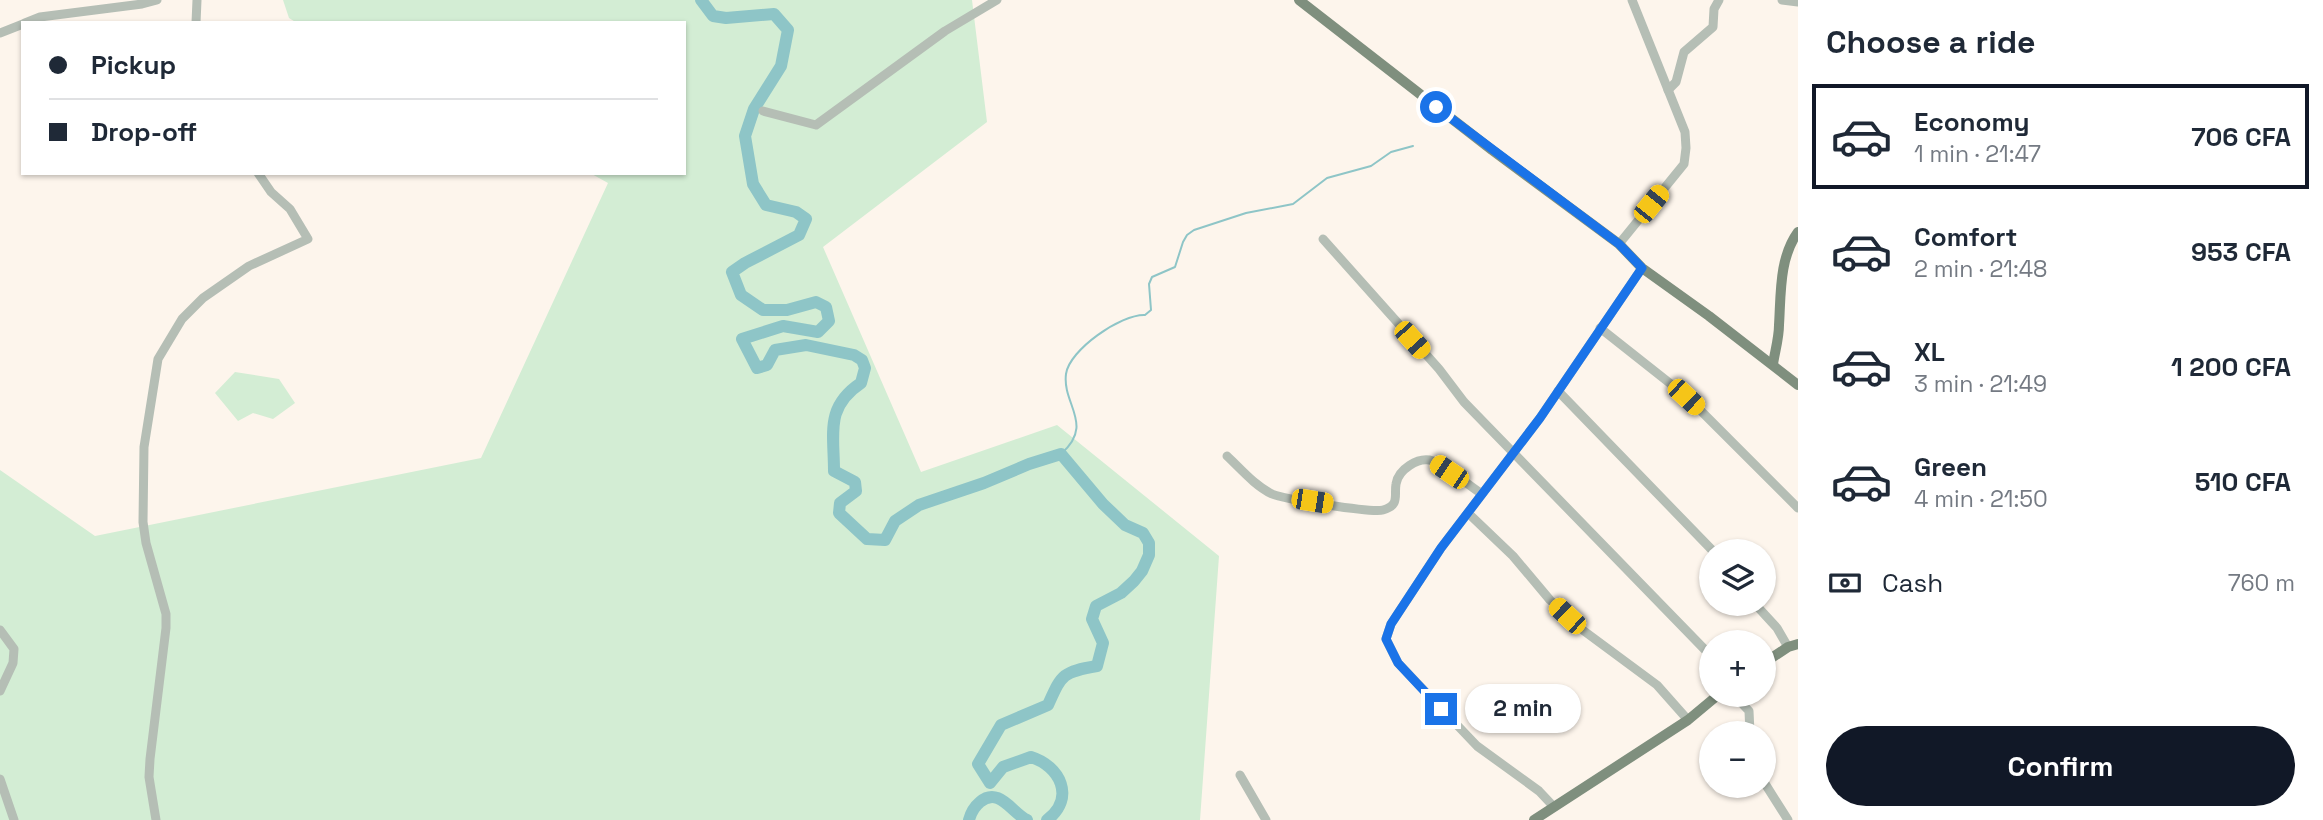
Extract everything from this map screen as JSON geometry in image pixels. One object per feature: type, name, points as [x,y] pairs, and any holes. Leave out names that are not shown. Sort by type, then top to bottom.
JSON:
[{"type":"main road","points":[[1299,0],[1492,150],[1619,244],[1642,268],[1798,385]]},
{"type":"main road","points":[[1773,364],[1785,260],[1798,233]]},
{"type":"main road","points":[[1776,656],[1793,646]]},
{"type":"main road","points":[[1534,820],[1688,720],[1704,707]]},
{"type":"street","points":[[29,21],[40,17],[158,0]]},
{"type":"street","points":[[196,21],[197,0]]},
{"type":"street","points":[[763,111],[816,125],[946,31],[997,0]]},
{"type":"street","points":[[1619,244],[1684,164],[1686,148],[1685,132],[1632,0]]},
{"type":"street","points":[[1668,90],[1676,82],[1684,51],[1713,27],[1714,9],[1720,0]]},
{"type":"street","points":[[1782,0],[1798,2]]},
{"type":"street","points":[[0,33],[21,24]]},
{"type":"street","points":[[156,820],[149,777],[167,620],[143,533],[144,447],[156,367],[173,332],[203,298],[249,266],[308,239],[290,209],[271,192],[259,175]]},
{"type":"street","points":[[1324,239],[1439,369],[1464,402],[1699,644]]},
{"type":"street","points":[[1554,807],[1538,791],[1477,746],[1398,663],[1386,639],[1391,624],[1412,591],[1515,453],[1642,268]]},
{"type":"street","points":[[1600,328],[1686,397],[1798,508]]},
{"type":"street","points":[[1558,391],[1701,539]]},
{"type":"street","points":[[1227,456],[1255,483],[1273,495],[1352,509],[1384,510],[1391,505],[1397,494],[1397,480],[1408,466],[1418,461],[1432,461],[1482,494]]},
{"type":"street","points":[[1468,513],[1513,556],[1550,600],[1584,631],[1657,685],[1688,720]]},
{"type":"street","points":[[1766,616],[1793,646]]},
{"type":"street","points":[[0,630],[14,649],[13,663],[0,691]]},
{"type":"street","points":[[1240,775],[1266,820]]},
{"type":"street","points":[[0,779],[13,820]]},
{"type":"street","points":[[1774,798],[1788,820]]},
{"type":"green space","points":[[283,0],[972,0],[987,122],[823,247],[921,472],[1057,425],[1219,556],[1200,820],[0,820],[0,470],[95,536],[481,458],[608,183],[594,175],[686,175],[686,21],[294,21],[289,18]]},
{"type":"green space","points":[[235,372],[279,379],[295,403],[273,419],[253,413],[238,421],[215,393]]},
{"type":"waterway","points":[[701,0],[713,16],[726,18],[774,14],[788,30],[781,66],[754,109],[745,136],[753,184],[766,205],[796,212],[806,219],[799,235],[732,272],[741,295],[763,310],[787,310],[816,302],[826,307],[829,321],[818,332],[783,326],[742,339],[757,368],[767,365],[775,350],[806,345],[854,355],[862,360],[865,368],[861,383],[842,402],[834,422],[834,471],[855,482],[856,491],[840,503],[839,513],[867,539],[885,540],[895,521],[919,505],[1061,454],[1103,504],[1125,525],[1143,533],[1149,543],[1149,555],[1134,581],[1121,593],[1096,606],[1092,619],[1103,643],[1097,666],[1077,670],[1065,676],[1048,705],[1001,725],[978,764],[990,783],[1003,767],[1031,757],[1050,768],[1061,784],[1062,793],[1061,802],[1047,820]]},
{"type":"waterway","points":[[1061,454],[1076,433],[1075,414],[1066,385],[1069,365],[1098,335],[1123,320],[1145,315],[1151,310],[1149,284],[1152,277],[1175,267],[1187,235],[1194,230],[1246,213],[1293,204],[1327,178],[1371,166],[1391,152],[1413,146]]},
{"type":"waterway","points":[[969,820],[978,804],[993,797],[1005,802],[1027,820]]},
{"type":"route","points":[[1436,107],[1619,244],[1642,268],[1540,418],[1441,548],[1391,624],[1386,639],[1398,663],[1441,709]]}]
